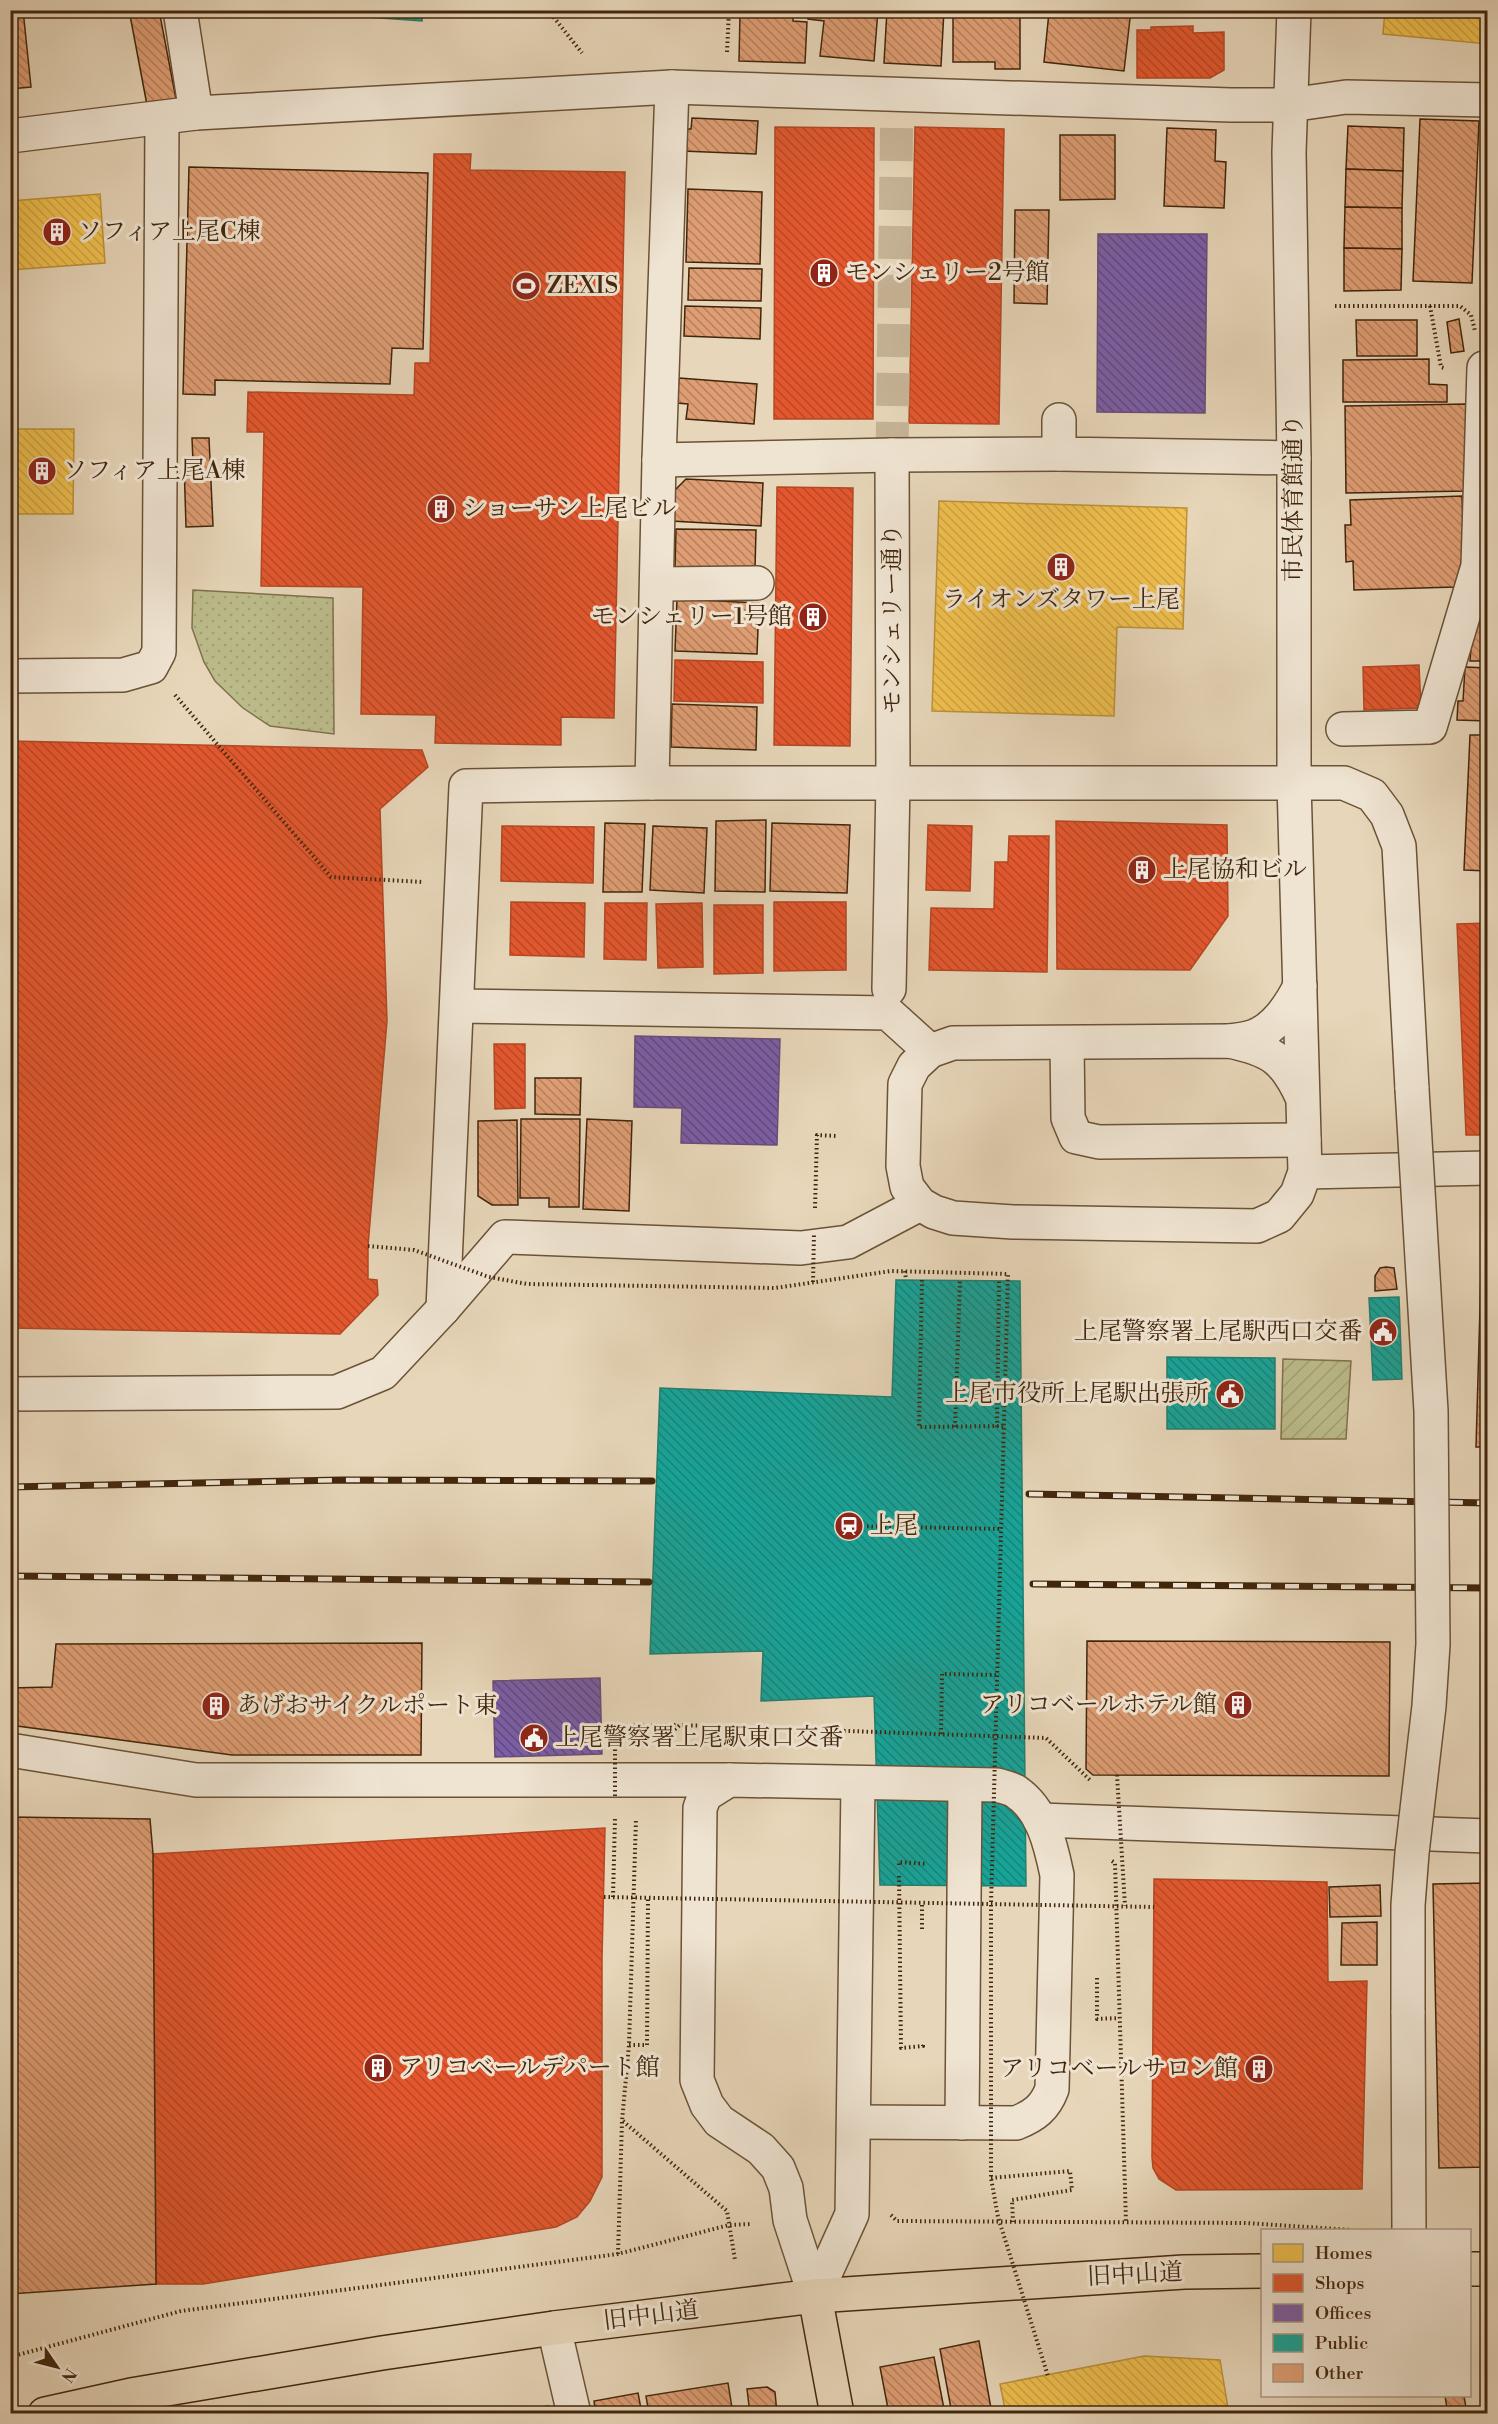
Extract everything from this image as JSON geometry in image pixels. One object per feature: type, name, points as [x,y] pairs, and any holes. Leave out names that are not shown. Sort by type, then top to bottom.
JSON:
[{"type":"main road","points":[[1471,2270],[1488,2269]]},
{"type":"main road","name":"旧中山道","points":[[45,2414],[142,2393],[554,2328],[816,2296],[1184,2272],[1261,2271]]},
{"type":"main road","points":[[816,2296],[837,2414]]},
{"type":"street","points":[[180,10],[196,113]]},
{"type":"street","name":"市民体育館通り","points":[[1294,10],[1290,105],[1294,458],[1294,783],[1305,1172]]},
{"type":"street","points":[[652,783],[659,460],[672,87]]},
{"type":"street","points":[[10,136],[196,113],[672,87],[1231,105],[1290,105],[1346,97],[1488,100]]},
{"type":"street","points":[[10,676],[123,675],[151,667],[159,652],[162,118]]},
{"type":"street","points":[[1343,729],[1430,727],[1483,566],[1486,368]]},
{"type":"street","points":[[1059,420],[1059,454]]},
{"type":"street","points":[[659,460],[892,454],[1294,458]]},
{"type":"street","name":"モンシェリー通り","points":[[889,989],[893,783],[892,454]]},
{"type":"street","points":[[657,584],[757,583]]},
{"type":"street","points":[[443,1309],[466,786],[652,783],[1344,783],[1372,795],[1387,815],[1399,846],[1431,1411],[1433,1644],[1430,1706],[1412,1852],[1408,1905],[1409,2229]]},
{"type":"street","points":[[1300,986],[1290,1006],[1275,1022],[1256,1035],[1229,1041],[1067,1044],[952,1043],[930,1051],[914,1066],[906,1084],[903,1166],[907,1187],[920,1204],[934,1212],[953,1218],[1013,1222],[1257,1226],[1279,1216],[1297,1194],[1305,1172],[1488,1168]]},
{"type":"street","points":[[458,1006],[888,1013],[930,1051]]},
{"type":"street","points":[[1229,1041],[1255,1047],[1276,1057],[1292,1075],[1304,1100]]},
{"type":"street","points":[[1067,1044],[1068,1118],[1076,1137],[1099,1142],[1304,1140]]},
{"type":"street","points":[[10,1394],[337,1392],[383,1373],[443,1309],[505,1237],[801,1248],[848,1242],[920,1204]]},
{"type":"street","points":[[10,1750],[196,1780],[729,1780],[997,1785],[1015,1791],[1040,1820],[1051,1846],[1057,1875],[1052,2089],[1047,2104],[1030,2118],[1016,2123],[855,2122]]},
{"type":"street","points":[[729,1780],[705,1795],[700,1808],[697,2080],[707,2105],[719,2121],[761,2149],[778,2168],[786,2188],[790,2220],[816,2296]]},
{"type":"street","points":[[816,2296],[852,2214],[858,1783]]},
{"type":"street","points":[[962,2123],[965,1785]]},
{"type":"street","points":[[1040,1820],[1488,1836]]},
{"type":"street","points":[[554,2328],[574,2414]]},
{"type":"path","points":[[1335,306],[1461,306],[1471,315],[1486,368]]},
{"type":"path","points":[[151,667],[331,877],[461,884]]},
{"type":"path","points":[[815,1211],[817,1135],[838,1136]]},
{"type":"path","points":[[813,1282],[815,1222]]},
{"type":"path","points":[[368,1246],[414,1250],[489,1277],[527,1284],[775,1288],[891,1271],[1008,1274],[991,1904],[991,2178],[998,2217],[1048,2376]]},
{"type":"path","points":[[905,1272],[906,1280]]},
{"type":"path","points":[[922,1280],[919,1427],[1004,1426]]},
{"type":"path","points":[[955,1427],[960,1280]]},
{"type":"path","points":[[997,1427],[999,1281]]},
{"type":"path","points":[[849,1526],[1001,1528]]},
{"type":"path","points":[[940,1734],[942,1674],[997,1675]]},
{"type":"path","points":[[654,1747],[680,1725]]},
{"type":"path","points":[[615,1796],[617,1726],[680,1725],[1046,1738],[1095,1785]]},
{"type":"path","points":[[1117,1775],[1125,1906]]},
{"type":"path","points":[[613,1897],[615,1808]]},
{"type":"path","points":[[618,2254],[622,2121],[629,2044],[636,1808]]},
{"type":"path","points":[[1110,1859],[1115,1863],[1126,2222]]},
{"type":"path","points":[[604,1897],[1154,1907]]},
{"type":"path","points":[[629,2044],[647,2044],[648,1898]]},
{"type":"path","points":[[1096,2013],[1096,2019],[1119,2018]]},
{"type":"path","points":[[622,2121],[726,2211],[735,2260]]},
{"type":"path","points":[[991,2178],[1070,2171],[1072,2190],[1012,2200],[1012,2222]]},
{"type":"path","points":[[890,2214],[897,2221],[1246,2223],[1337,2229]]},
{"type":"path","points":[[10,2357],[181,2311],[618,2254],[729,2225],[757,2224]]},
{"type":"green space","points":[[193,590],[333,598],[334,734],[270,726],[243,708],[215,681],[204,662],[192,628]]},
{"type":"green space","points":[[1283,1359],[1351,1361],[1346,1439],[1281,1439]]},
{"type":"building: Homes","points":[[1385,10],[1488,10],[1488,44],[1383,34]]},
{"type":"building: Homes","name":"ソフィア上尾C棟","points":[[100,194],[105,263],[10,270],[10,201]]},
{"type":"building: Homes","name":"ソフィア上尾A棟","points":[[10,429],[74,429],[73,514],[10,514]]},
{"type":"building: Homes","name":"ライオンズタワー上尾","points":[[939,501],[1187,508],[1183,629],[1117,627],[1114,716],[932,711]]},
{"type":"building: Homes","points":[[1144,2356],[1220,2360],[1229,2414],[1006,2414],[1000,2384]]},
{"type":"building: Shops","points":[[1146,10],[1190,10],[1190,14]]},
{"type":"building: Shops","points":[[1193,26],[1193,33],[1224,32],[1224,70],[1210,78],[1137,78],[1137,30],[1151,30],[1151,27]]},
{"type":"building: Shops","name":"モンシェリー2号館","points":[[775,127],[874,128],[873,419],[774,419]]},
{"type":"building: Shops","points":[[915,127],[1004,129],[999,424],[909,423]]},
{"type":"building: Shops","name":"ショーサン上尾ビル","points":[[434,154],[471,154],[470,170],[625,172],[614,718],[561,717],[561,745],[435,743],[436,715],[361,714],[363,587],[261,586],[264,432],[247,432],[248,392],[414,395],[415,363],[430,363]]},
{"type":"building: Shops","name":"モンシェリー1号館","points":[[777,487],[853,488],[850,746],[774,745]]},
{"type":"building: Shops","points":[[675,660],[763,662],[763,703],[674,701]]},
{"type":"building: Shops","points":[[1419,665],[1421,708],[1364,710],[1363,667]]},
{"type":"building: Shops","points":[[10,741],[422,750],[428,767],[380,809],[387,1021],[368,1246],[368,1279],[377,1280],[378,1295],[340,1334],[10,1328]]},
{"type":"building: Shops","name":"上尾協和ビル","points":[[1056,821],[1227,825],[1228,916],[1190,970],[1057,969]]},
{"type":"building: Shops","points":[[928,825],[972,826],[970,891],[926,890]]},
{"type":"building: Shops","points":[[502,826],[594,827],[593,883],[501,881]]},
{"type":"building: Shops","points":[[1009,836],[1049,836],[1047,972],[929,970],[931,908],[994,909],[995,862],[1008,862]]},
{"type":"building: Shops","points":[[511,902],[585,903],[584,957],[510,955]]},
{"type":"building: Shops","points":[[774,902],[846,902],[846,970],[774,971]]},
{"type":"building: Shops","points":[[605,903],[647,903],[646,960],[604,959]]},
{"type":"building: Shops","points":[[702,903],[703,967],[658,968],[656,904]]},
{"type":"building: Shops","points":[[714,905],[763,905],[763,973],[714,974]]},
{"type":"building: Shops","points":[[1488,923],[1488,1135],[1466,1135],[1457,924]]},
{"type":"building: Shops","points":[[494,1044],[525,1044],[525,1108],[495,1109]]},
{"type":"building: Shops","name":"アリコベールデパート館","points":[[605,1828],[602,1959],[602,2177],[590,2201],[577,2217],[556,2227],[203,2284],[156,2284],[153,1854]]},
{"type":"building: Shops","name":"アリコベールサロン館","points":[[1154,1879],[1327,1882],[1328,1982],[1367,1981],[1362,2189],[1176,2190],[1159,2179],[1153,2168],[1152,2157]]},
{"type":"building: Offices","points":[[1098,234],[1207,234],[1205,413],[1097,412]]},
{"type":"building: Offices","points":[[635,1036],[780,1039],[777,1145],[681,1143],[682,1108],[634,1107]]},
{"type":"building: Offices","points":[[600,1678],[602,1754],[495,1757],[493,1681]]},
{"type":"building: Public","points":[[367,10],[423,10],[422,21],[367,17]]},
{"type":"building: Public","points":[[896,1280],[1020,1281],[1026,1886],[880,1885],[874,1696],[761,1701],[763,1651],[650,1654],[660,1388],[892,1397]]},
{"type":"building: Public","points":[[1399,1297],[1402,1379],[1373,1380],[1369,1298]]},
{"type":"building: Public","points":[[1167,1357],[1275,1358],[1275,1429],[1167,1429]]},
{"type":"building: Other","points":[[10,10],[23,10],[31,87],[10,89]]},
{"type":"building: Other","points":[[129,10],[159,10],[176,99],[147,105]]},
{"type":"building: Other","points":[[809,10],[878,10],[874,61],[820,56],[824,21],[808,19]]},
{"type":"building: Other","points":[[887,10],[944,10],[941,66],[884,63]]},
{"type":"building: Other","points":[[953,10],[1020,10],[1020,69],[995,69],[995,62],[953,62]]},
{"type":"building: Other","points":[[1042,10],[1131,10],[1124,71],[1044,62],[1049,12]]},
{"type":"building: Other","points":[[740,13],[793,14],[793,21],[807,22],[805,63],[739,61]]},
{"type":"building: Other","points":[[692,118],[758,121],[756,154],[682,151],[683,129],[691,129]]},
{"type":"building: Other","points":[[1420,119],[1479,121],[1472,283],[1413,281]]},
{"type":"building: Other","points":[[1348,126],[1404,128],[1403,171],[1346,169]]},
{"type":"building: Other","points":[[1167,128],[1216,130],[1215,161],[1226,162],[1224,208],[1164,206]]},
{"type":"building: Other","points":[[1060,135],[1115,135],[1115,199],[1060,200]]},
{"type":"building: Other","points":[[189,167],[428,173],[423,349],[392,348],[390,384],[215,380],[215,395],[183,394]]},
{"type":"building: Other","points":[[1346,169],[1403,171],[1402,208],[1345,207]]},
{"type":"building: Other","points":[[688,189],[762,192],[760,264],[686,262]]},
{"type":"building: Other","points":[[1345,207],[1402,208],[1402,249],[1344,248]]},
{"type":"building: Other","points":[[1015,210],[1049,210],[1047,304],[1014,303]]},
{"type":"building: Other","points":[[1344,248],[1402,249],[1401,290],[1344,291]]},
{"type":"building: Other","points":[[689,268],[762,269],[761,301],[688,300]]},
{"type":"building: Other","points":[[685,306],[761,308],[760,339],[684,336]]},
{"type":"building: Other","points":[[1459,319],[1464,351],[1451,353],[1447,322]]},
{"type":"building: Other","points":[[1356,320],[1417,320],[1417,356],[1357,356]]},
{"type":"building: Other","points":[[1429,359],[1429,384],[1447,385],[1447,402],[1343,402],[1343,360]]},
{"type":"building: Other","points":[[679,378],[757,384],[754,424],[686,419],[688,404],[677,403]]},
{"type":"building: Other","points":[[1468,404],[1469,491],[1346,493],[1345,406]]},
{"type":"building: Other","points":[[192,438],[209,438],[213,526],[186,527],[184,462],[193,462]]},
{"type":"building: Other","points":[[686,479],[763,483],[761,526],[671,521],[673,492]]},
{"type":"building: Other","points":[[1462,496],[1464,551],[1455,587],[1354,590],[1353,561],[1346,562],[1345,525],[1351,525],[1350,500]]},
{"type":"building: Other","points":[[676,529],[756,530],[755,569],[675,567]]},
{"type":"building: Other","points":[[1486,588],[1488,588],[1488,661],[1470,661],[1473,621],[1479,620]]},
{"type":"building: Other","points":[[677,599],[759,603],[757,654],[675,651]]},
{"type":"building: Other","points":[[1465,667],[1488,668],[1488,721],[1457,720],[1458,701],[1463,701]]},
{"type":"building: Other","points":[[672,704],[757,707],[756,750],[671,747]]},
{"type":"building: Other","points":[[1470,735],[1488,735],[1488,871],[1464,870]]},
{"type":"building: Other","points":[[766,820],[765,892],[715,891],[716,821]]},
{"type":"building: Other","points":[[605,823],[645,824],[642,892],[603,892]]},
{"type":"building: Other","points":[[772,823],[850,825],[847,893],[770,891]]},
{"type":"building: Other","points":[[653,826],[707,828],[704,893],[650,890]]},
{"type":"building: Other","points":[[535,1078],[581,1078],[580,1115],[535,1114]]},
{"type":"building: Other","points":[[521,1119],[580,1119],[579,1207],[549,1207],[549,1198],[520,1198]]},
{"type":"building: Other","points":[[587,1119],[632,1121],[629,1211],[583,1209]]},
{"type":"building: Other","points":[[517,1120],[518,1205],[492,1205],[478,1196],[478,1121]]},
{"type":"building: Other","points":[[1483,1201],[1488,1201],[1488,1447],[1476,1447]]},
{"type":"building: Other","points":[[1380,1268],[1394,1268],[1397,1289],[1375,1291],[1375,1276]]},
{"type":"building: Other","name":"アリコベールホテル館","points":[[1087,1641],[1390,1642],[1389,1776],[1093,1775],[1086,1769]]},
{"type":"building: Other","name":"あげおサイクルポート東","points":[[422,1643],[421,1755],[232,1755],[10,1725],[10,1688],[52,1687],[56,1644]]},
{"type":"building: Other","points":[[10,1817],[150,1819],[153,1854],[156,2284],[10,2294]]},
{"type":"building: Other","points":[[1488,1883],[1488,2167],[1439,2168],[1433,1884]]},
{"type":"building: Other","points":[[1380,1885],[1381,1916],[1330,1917],[1329,1887]]},
{"type":"building: Other","points":[[1377,1922],[1377,1965],[1341,1965],[1342,1923]]},
{"type":"building: Other","points":[[979,2341],[992,2414],[952,2414],[940,2349]]},
{"type":"building: Other","points":[[934,2357],[945,2414],[889,2414],[880,2367]]},
{"type":"building: Other","points":[[728,2383],[733,2414],[649,2414],[646,2396]]},
{"type":"building: Other","points":[[767,2387],[775,2392],[777,2414],[750,2414],[747,2389]]},
{"type":"building: Other","points":[[638,2393],[642,2414],[596,2414],[594,2401]]},
{"type":"building: Other","points":[[1445,2397],[1464,2397],[1467,2414],[1448,2414]]},
{"type":"building: Other","points":[[548,2406],[550,2414],[512,2414]]},
{"type":"tunnel","points":[[892,455],[897,95]]},
{"type":"railway","points":[[10,1487],[342,1480],[652,1481]]},
{"type":"railway","points":[[1029,1494],[1488,1503]]},
{"type":"railway","points":[[10,1576],[649,1582]]},
{"type":"railway","points":[[1033,1584],[1488,1588]]},
{"type":"place","name":"ソフィア上尾C棟","points":[[57,232]]},
{"type":"place","name":"モンシェリー2号館","points":[[824,273]]},
{"type":"place","name":"ZEXIS","points":[[526,286]]},
{"type":"place","name":"ソフィア上尾A棟","points":[[42,471]]},
{"type":"place","name":"ショーサン上尾ビル","points":[[441,509]]},
{"type":"place","name":"ライオンズタワー上尾","points":[[1061,567]]},
{"type":"place","name":"モンシェリー1号館","points":[[813,617]]},
{"type":"place","name":"上尾協和ビル","points":[[1142,870]]},
{"type":"place","name":"上尾警察署上尾駅西口交番","points":[[1383,1332]]},
{"type":"place","name":"上尾市役所上尾駅出張所","points":[[1230,1394]]},
{"type":"place","name":"上尾","points":[[849,1526]]},
{"type":"place","name":"アリコベールホテル館","points":[[1238,1705]]},
{"type":"place","name":"あげおサイクルポート東","points":[[216,1706]]},
{"type":"place","name":"上尾警察署上尾駅東口交番","points":[[534,1738]]},
{"type":"place","name":"アリコベールデパート館","points":[[378,2068]]},
{"type":"place","name":"アリコベールサロン館","points":[[1259,2069]]}]
